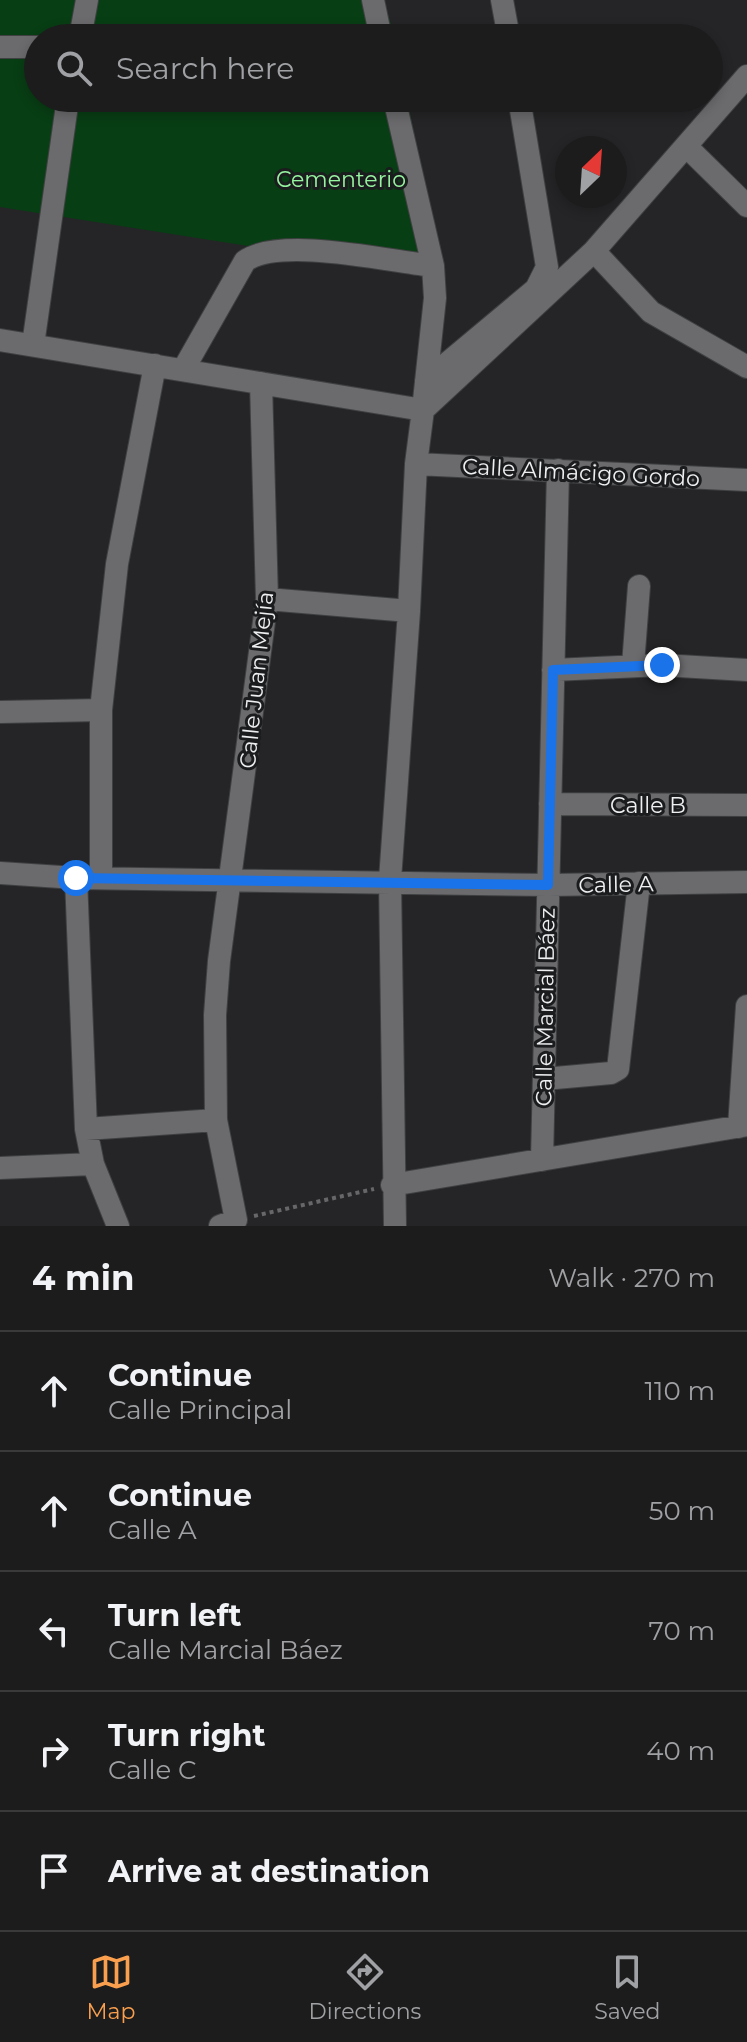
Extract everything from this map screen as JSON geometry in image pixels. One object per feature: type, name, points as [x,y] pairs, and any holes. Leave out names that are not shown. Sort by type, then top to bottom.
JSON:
[{"type":"street","points":[[83,24],[87,0]]},
{"type":"street","points":[[373,0],[378,24]]},
{"type":"street","points":[[502,0],[506,24]]},
{"type":"street","points":[[0,47],[24,47]]},
{"type":"street","points":[[723,104],[747,76]]},
{"type":"street","points":[[33,345],[66,112]]},
{"type":"street","points":[[395,1226],[392,1185],[390,880],[416,464],[435,298],[433,266],[397,112]]},
{"type":"street","points":[[426,381],[536,289],[547,267],[521,112]]},
{"type":"street","points":[[0,340],[423,410],[446,393],[594,251],[716,112]]},
{"type":"street","points":[[686,146],[747,206]]},
{"type":"street","points":[[183,370],[245,261],[256,253],[288,248],[433,266]]},
{"type":"street","points":[[594,251],[651,312],[747,367]]},
{"type":"street","points":[[101,878],[101,710],[117,564],[155,365]]},
{"type":"street","name":"Calle Juan Mejía","points":[[228,1223],[216,1120],[215,1015],[219,961],[267,599],[261,383]]},
{"type":"street","name":"Calle Almácigo Gordo","points":[[416,464],[747,480]]},
{"type":"street","name":"Calle Marcial Báez","points":[[542,1160],[558,470]]},
{"type":"street","points":[[633,665],[639,586]]},
{"type":"street","points":[[267,599],[409,611]]},
{"type":"street","points":[[553,670],[633,665],[747,670]]},
{"type":"street","points":[[0,712],[101,710]]},
{"type":"street","name":"Calle B","points":[[550,804],[747,805]]},
{"type":"street","name":"Calle A","points":[[0,873],[76,878],[390,880],[548,885],[747,882]]},
{"type":"street","points":[[76,878],[86,1129],[93,1164],[118,1226]]},
{"type":"street","points":[[544,1079],[611,1073],[618,1069],[639,883]]},
{"type":"street","points":[[392,1185],[743,1126],[747,1006]]},
{"type":"street","points":[[86,1129],[216,1120]]},
{"type":"street","points":[[0,1168],[93,1164]]},
{"type":"path","points":[[228,1223],[392,1185]]},
{"type":"green space","name":"Cementerio","points":[[0,0],[384,0],[391,24],[24,24],[24,112],[410,112],[444,277],[0,207]]},
{"type":"route","points":[[76,878],[390,880],[548,885],[553,670],[662,665]]}]
